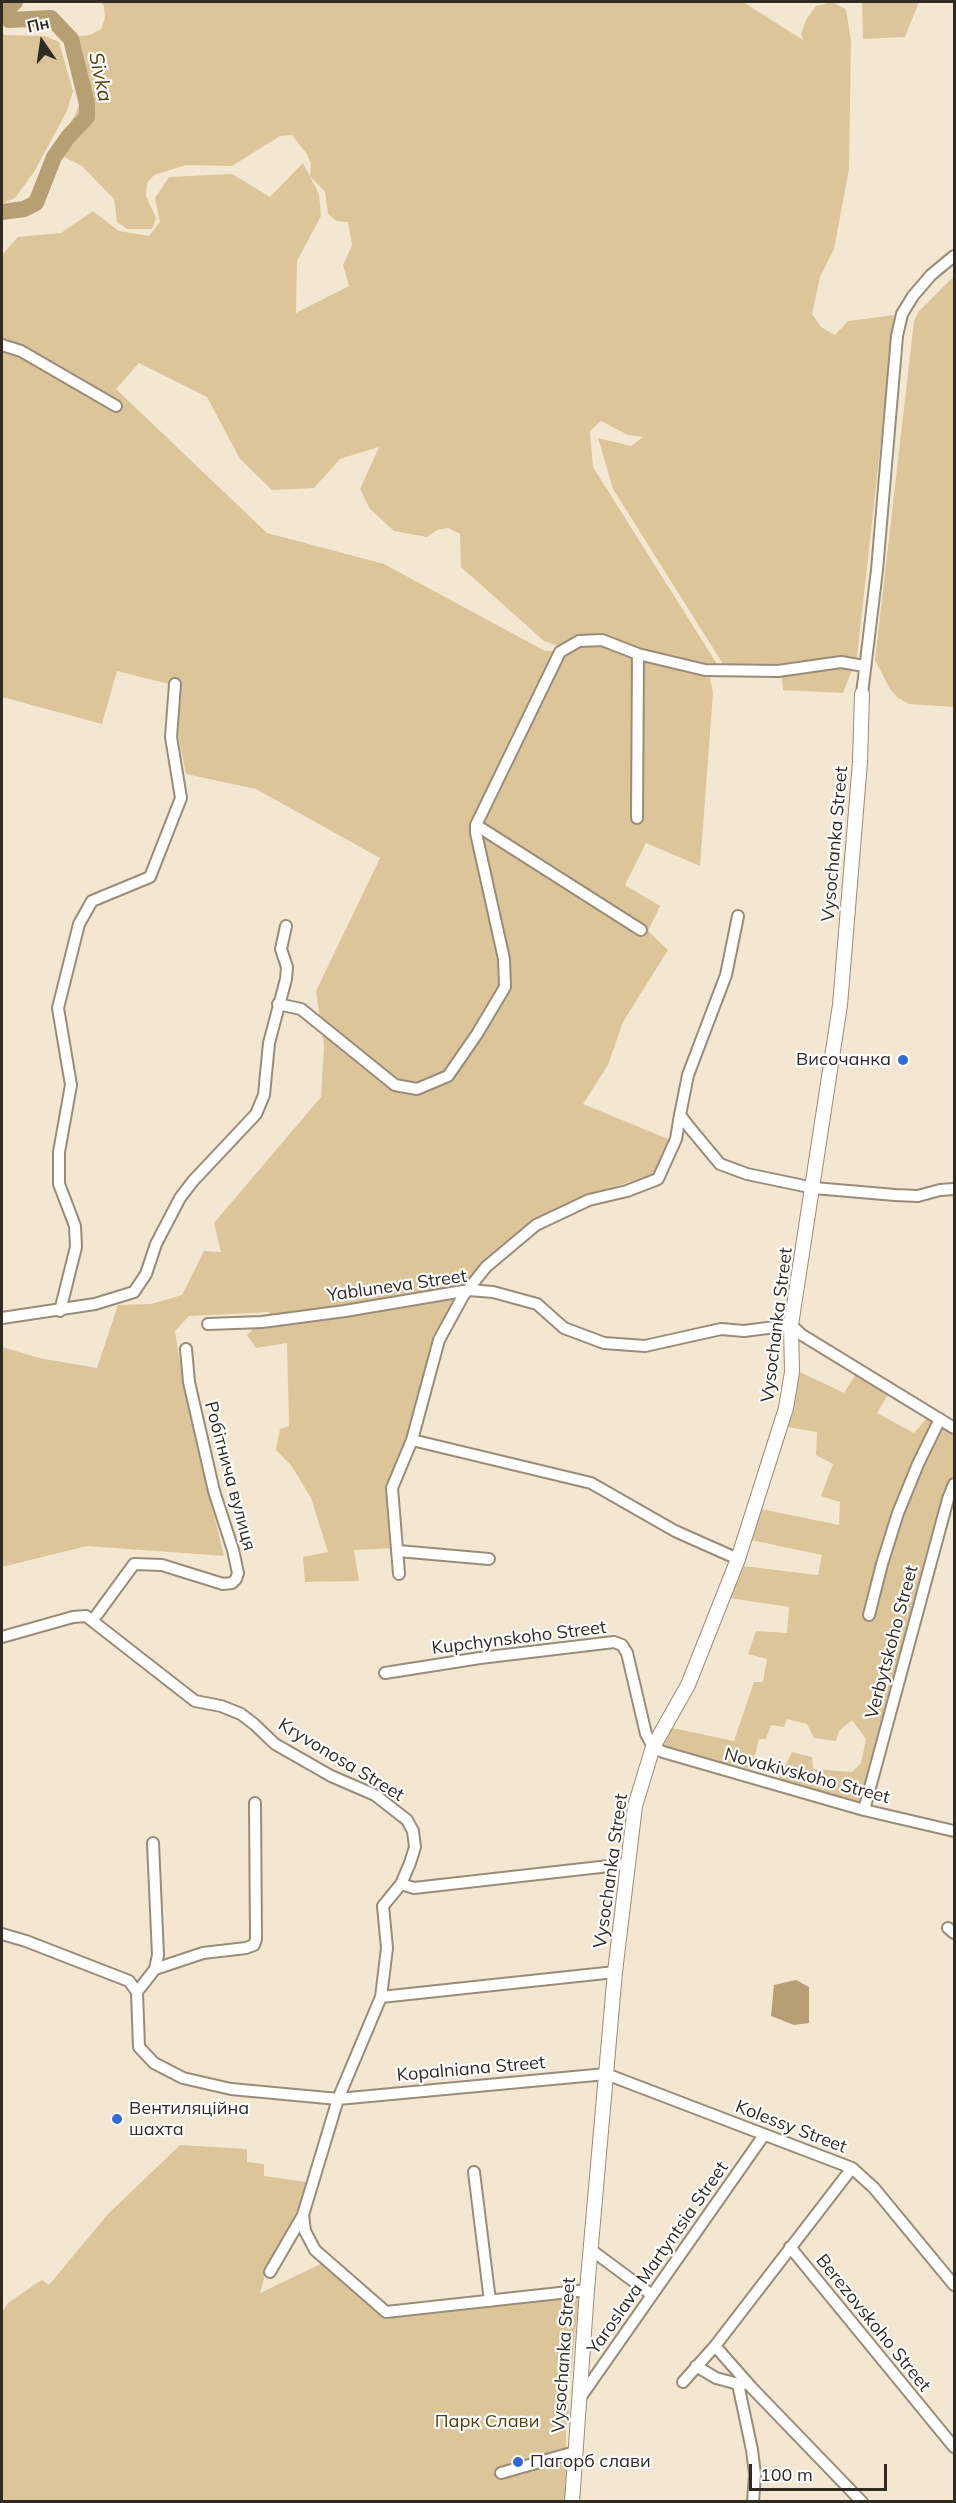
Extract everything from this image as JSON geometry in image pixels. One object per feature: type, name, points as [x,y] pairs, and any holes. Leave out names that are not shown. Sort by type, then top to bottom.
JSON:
[{"type":"street","name":"Vysochanka Street","points":[[572,2502],[578,2400],[615,1972],[635,1806],[653,1747],[688,1686],[738,1559],[786,1408],[792,1372],[791,1325],[814,1188],[840,1005],[860,762],[864,666],[876,570],[897,336],[902,314],[925,282],[954,256]]},
{"type":"street","points":[[2,345],[21,351],[116,406]]},
{"type":"street","points":[[279,1004],[301,1009],[395,1085],[417,1089],[448,1076],[505,987],[504,959],[476,834],[476,825],[560,652],[579,641],[602,639],[638,654],[705,670],[778,671],[841,662],[864,666]]},
{"type":"street","points":[[637,818],[638,654]]},
{"type":"street","points":[[60,1311],[76,1247],[75,1226],[59,1184],[59,1152],[71,1085],[58,1008],[80,924],[92,901],[150,877],[181,798],[171,737],[175,684]]},
{"type":"street","points":[[476,825],[641,930]]},
{"type":"street","points":[[399,1574],[392,1488],[412,1440],[439,1340],[463,1296],[486,1267],[536,1225],[589,1200],[627,1191],[658,1179],[676,1140],[688,1075],[726,975],[738,916]]},
{"type":"street","points":[[2,1318],[60,1311],[95,1304],[134,1292],[146,1274],[156,1244],[180,1198],[256,1114],[264,1095],[269,1043],[286,979],[286,967],[281,949],[286,926]]},
{"type":"street","points":[[680,1115],[720,1164],[747,1174],[814,1188],[918,1196],[954,1189]]},
{"type":"street","name":"Yabluneva Street","points":[[208,1324],[262,1322],[470,1290],[492,1292],[537,1304],[564,1328],[604,1343],[645,1346],[721,1329],[744,1331],[791,1325]]},
{"type":"street","points":[[791,1325],[802,1335],[954,1428]]},
{"type":"street","name":"Робітнича вулиця","points":[[93,1620],[134,1564],[162,1565],[223,1584],[231,1583],[236,1579],[238,1573],[233,1550],[214,1491],[189,1382],[186,1349]]},
{"type":"street","points":[[869,1615],[898,1513],[940,1419]]},
{"type":"street","points":[[412,1440],[591,1483],[675,1531],[738,1559]]},
{"type":"street","name":"Verbytskoho Street","points":[[864,1810],[954,1484]]},
{"type":"street","points":[[398,1551],[489,1558]]},
{"type":"street","points":[[2,1637],[73,1617],[86,1616],[93,1620]]},
{"type":"street","name":"Kryvonosa Street","points":[[93,1620],[195,1701],[221,1706],[241,1714],[275,1744],[331,1776],[375,1795],[393,1807],[407,1820],[413,1831],[415,1847],[402,1884],[383,1906],[387,1948],[381,1997],[338,2099],[303,2215],[270,2272]]},
{"type":"street","name":"Kupchynskoho Street","points":[[385,1673],[480,1658],[614,1642],[622,1645],[627,1653],[646,1734],[653,1747]]},
{"type":"street","name":"Novakivskoho Street","points":[[653,1747],[663,1752],[864,1810],[954,1831]]},
{"type":"street","points":[[155,1969],[203,1953],[254,1945],[256,1939],[255,1803]]},
{"type":"street","points":[[2,1934],[129,1981],[137,1992],[155,1969],[158,1955],[153,1843]]},
{"type":"street","points":[[402,1884],[414,1888],[627,1864]]},
{"type":"street","points":[[381,1997],[615,1972]]},
{"type":"street","name":"Kopalniana Street","points":[[137,1992],[139,2047],[154,2063],[183,2078],[231,2089],[338,2099],[606,2074]]},
{"type":"street","name":"Kolessy Street","points":[[606,2074],[852,2168],[874,2188],[954,2284]]},
{"type":"street","name":"Yaroslava Martyntsia Street","points":[[578,2400],[764,2135]]},
{"type":"street","points":[[682,2382],[715,2346],[852,2168]]},
{"type":"street","points":[[474,2172],[490,2301]]},
{"type":"street","points":[[303,2215],[305,2231],[315,2250],[386,2312],[587,2290]]},
{"type":"street","name":"Berezovskoho Street","points":[[790,2247],[954,2447]]},
{"type":"street","points":[[591,2249],[652,2295]]},
{"type":"street","points":[[715,2346],[752,2388],[862,2502]]},
{"type":"street","points":[[696,2366],[716,2378],[752,2388]]},
{"type":"street","points":[[738,2384],[753,2458],[753,2502]]},
{"type":"street","points":[[501,2473],[574,2452]]},
{"type":"green space","points":[[100,2],[743,2],[803,40],[801,34],[806,20],[816,6],[832,2],[846,9],[851,41],[849,169],[834,249],[820,277],[812,314],[821,327],[835,335],[848,321],[895,315],[857,657],[843,693],[783,690],[782,678],[723,664],[613,489],[598,438],[631,446],[643,437],[628,435],[601,421],[590,431],[593,467],[717,664],[692,664],[645,654],[710,678],[713,693],[700,866],[646,843],[625,885],[660,906],[648,931],[668,950],[623,1022],[608,1065],[583,1104],[673,1141],[657,1174],[592,1193],[535,1222],[468,1283],[446,1315],[409,1433],[388,1489],[394,1548],[354,1550],[359,1581],[305,1582],[303,1557],[328,1552],[311,1498],[291,1465],[276,1450],[280,1429],[289,1426],[287,1343],[256,1348],[247,1335],[270,1312],[189,1316],[175,1331],[184,1389],[224,1556],[87,1546],[2,1567],[2,1347],[39,1358],[97,1368],[118,1305],[151,1304],[182,1295],[204,1251],[221,1252],[214,1223],[321,1097],[324,1046],[316,991],[380,858],[256,789],[186,774],[178,735],[179,691],[177,686],[117,671],[102,724],[2,697],[2,255],[18,237],[61,233],[93,211],[119,231],[149,236],[160,222],[155,198],[169,177],[232,174],[270,197],[303,163],[319,194],[321,216],[297,261],[296,313],[349,286],[343,265],[352,245],[348,222],[337,221],[328,214],[325,192],[310,176],[311,164],[307,154],[292,135],[280,136],[232,166],[186,165],[154,175],[147,183],[146,196],[156,218],[152,229],[127,229],[117,222],[114,199],[82,166],[62,156],[57,146],[76,113],[83,92],[67,37],[90,35],[101,29],[105,18],[104,6]],"holes":[[[139,363],[207,397],[240,459],[272,490],[314,488],[340,459],[379,447],[360,489],[370,509],[394,531],[427,537],[437,530],[448,528],[460,534],[461,567],[544,641],[572,651],[545,651],[384,564],[267,533],[116,389]]]},
{"type":"green space","points":[[862,2],[919,2],[905,37],[863,39]]},
{"type":"green space","points":[[2,33],[45,36],[59,42],[73,91],[67,111],[34,172],[15,198],[2,204]]},
{"type":"green space","points":[[954,276],[954,707],[909,704],[897,697],[890,689],[875,660],[914,321],[919,311]]},
{"type":"green space","points":[[800,1372],[844,1393],[856,1374],[889,1393],[877,1413],[914,1433],[928,1417],[954,1433],[954,1485],[869,1807],[778,1780],[792,1752],[812,1757],[813,1769],[852,1772],[861,1763],[866,1739],[852,1720],[839,1731],[836,1741],[814,1738],[807,1724],[787,1719],[784,1727],[771,1725],[766,1739],[759,1739],[751,1770],[663,1746],[672,1728],[734,1741],[754,1682],[763,1682],[767,1659],[748,1654],[756,1631],[787,1633],[789,1607],[729,1598],[742,1566],[818,1575],[822,1555],[751,1540],[761,1509],[839,1525],[840,1502],[821,1496],[833,1464],[816,1455],[817,1432],[787,1427]]},
{"type":"green space","name":"Парк Слави","points":[[180,2145],[247,2149],[247,2162],[264,2164],[264,2176],[306,2182],[301,2203],[265,2275],[260,2293],[331,2259],[388,2311],[580,2288],[571,2373],[567,2389],[569,2413],[566,2428],[567,2501],[2,2502],[2,2312],[8,2303],[42,2280],[49,2285],[108,2214]]},
{"type":"shaded area","points":[[796,1980],[809,1987],[809,2023],[794,2025],[771,2016],[774,1985]]},
{"type":"waterway","name":"Sivka","points":[[2,212],[24,209],[36,203],[54,157],[68,137],[87,117],[87,104],[71,39],[51,18],[9,20],[5,11],[15,2]]},
{"type":"place","name":"Височанка","points":[[903,1060]]},
{"type":"place","name":"Вентиляційна шахта","points":[[117,2119]]},
{"type":"place","name":"Пагорб слави","points":[[518,2462]]}]
